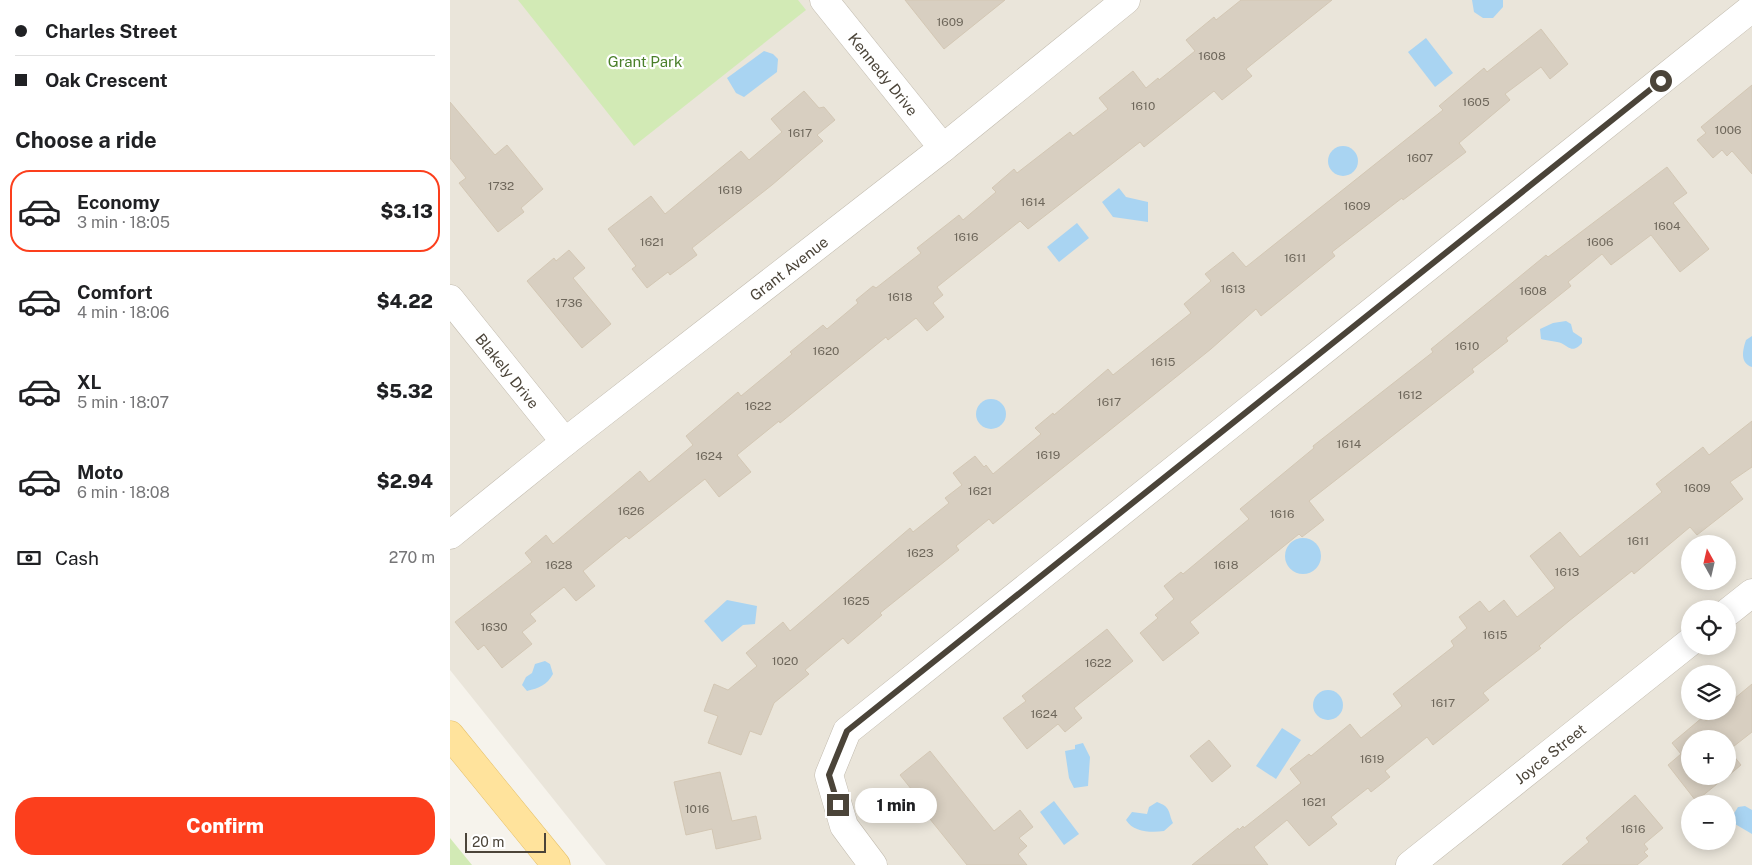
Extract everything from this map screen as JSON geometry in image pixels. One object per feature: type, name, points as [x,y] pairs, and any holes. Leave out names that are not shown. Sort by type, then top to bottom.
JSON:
[{"type":"main road","points":[[450,735],[556,865]]},
{"type":"street","name":"Kennedy Drive","points":[[824,0],[943,148]]},
{"type":"street","name":"Grant Avenue","points":[[450,535],[565,442],[943,148],[1126,0]]},
{"type":"street","points":[[873,865],[844,826],[829,775],[847,731],[1752,8]]},
{"type":"street","name":"Blakely Drive","points":[[450,299],[565,442]]},
{"type":"street","points":[[1736,606],[1752,593]]},
{"type":"street","name":"Joyce Street","points":[[1410,865],[1681,649]]},
{"type":"shaded area","points":[[450,0],[1752,0],[1752,865],[606,865],[450,670]]},
{"type":"green space","name":"Grant Park","points":[[518,0],[798,0],[806,10],[634,146]]},
{"type":"green space","points":[[450,838],[472,865],[450,865]]},
{"type":"water","points":[[1472,0],[1503,0],[1503,7],[1493,18],[1483,18],[1474,12]]},
{"type":"water","points":[[1426,38],[1453,73],[1435,87],[1408,52]]},
{"type":"water","points":[[764,51],[773,54],[778,59],[777,72],[744,97],[736,93],[727,78]]},
{"type":"water","points":[[1343,146],[1349,147],[1357,155],[1357,167],[1349,175],[1343,176],[1337,175],[1329,167],[1328,161],[1329,155],[1337,147]]},
{"type":"water","points":[[1119,188],[1126,197],[1148,202],[1148,222],[1113,217],[1102,202]]},
{"type":"water","points":[[1077,223],[1089,238],[1059,262],[1047,247]]},
{"type":"water","points":[[1566,321],[1571,324],[1573,332],[1582,338],[1582,343],[1579,346],[1572,349],[1561,343],[1541,339],[1540,329],[1553,323]]},
{"type":"water","points":[[1752,336],[1752,367],[1745,362],[1743,355],[1746,340]]},
{"type":"water","points":[[991,399],[1002,403],[1006,414],[1002,425],[991,429],[980,425],[976,414],[980,403]]},
{"type":"water","points":[[1303,538],[1316,543],[1321,556],[1316,569],[1303,574],[1290,569],[1285,556],[1290,543]]},
{"type":"water","points":[[727,600],[757,606],[755,624],[743,625],[722,642],[704,621]]},
{"type":"water","points":[[545,661],[550,664],[553,674],[542,686],[527,691],[522,685],[526,677],[532,673],[535,664]]},
{"type":"water","points":[[1328,690],[1339,694],[1343,705],[1339,716],[1328,720],[1317,716],[1313,705],[1317,694]]},
{"type":"water","points":[[1282,728],[1301,740],[1276,779],[1256,766]]},
{"type":"water","points":[[1083,743],[1090,757],[1088,786],[1074,788],[1069,778],[1065,751],[1075,749],[1075,745]]},
{"type":"water","points":[[1054,801],[1079,834],[1064,845],[1040,812]]},
{"type":"water","points":[[1157,802],[1167,808],[1173,823],[1164,831],[1148,832],[1133,827],[1126,820],[1132,812],[1147,814],[1149,807]]},
{"type":"water","points":[[1745,806],[1752,810],[1752,834],[1736,825],[1736,810],[1738,807]]},
{"type":"building","points":[[905,0],[1005,0],[944,49]]},
{"type":"building","points":[[1241,0],[1332,0],[1246,69],[1252,76],[1222,100],[1214,91],[1144,147],[1140,142],[1028,229],[1020,221],[937,287],[943,295],[933,303],[944,317],[927,331],[916,318],[888,340],[886,337],[780,423],[779,421],[737,455],[751,472],[719,497],[705,479],[629,539],[626,536],[583,571],[595,586],[576,601],[564,587],[530,614],[536,621],[522,632],[532,644],[502,668],[484,645],[478,650],[455,622],[532,562],[525,553],[546,535],[553,544],[640,471],[649,482],[693,445],[686,436],[738,392],[741,396],[792,354],[790,352],[823,325],[827,329],[858,303],[856,300],[873,286],[876,288],[921,253],[917,248],[959,215],[963,220],[996,192],[992,188],[1014,169],[1017,173],[1070,132],[1073,136],[1108,109],[1099,98],[1133,71],[1146,88],[1158,78],[1159,80],[1195,51],[1186,40],[1214,17],[1216,20]]},
{"type":"building","points":[[1541,29],[1568,64],[1550,79],[1541,67],[1505,94],[1510,100],[1459,143],[1466,152],[1332,252],[1335,256],[1261,316],[1256,309],[1211,349],[993,524],[989,519],[956,546],[959,550],[880,613],[882,615],[848,644],[843,638],[805,670],[809,674],[774,703],[761,735],[750,731],[741,755],[708,743],[718,716],[704,711],[714,684],[728,690],[757,666],[746,653],[783,622],[790,631],[910,528],[913,532],[949,503],[945,498],[962,485],[953,473],[975,456],[993,474],[1041,434],[1035,428],[1053,413],[1054,415],[1108,369],[1113,375],[1191,313],[1184,304],[1211,281],[1205,274],[1233,252],[1246,267],[1443,110],[1439,106],[1484,68],[1487,72]]},
{"type":"building","points":[[1752,85],[1752,174],[1732,151],[1727,156],[1722,150],[1713,158],[1697,140],[1706,133],[1701,127]]},
{"type":"building","points":[[804,91],[819,108],[824,107],[835,120],[817,135],[823,141],[772,185],[692,248],[697,255],[670,275],[668,272],[647,288],[632,269],[636,266],[608,229],[651,196],[665,214],[741,151],[749,160],[782,132],[771,119]]},
{"type":"building","points":[[450,102],[495,155],[507,145],[543,189],[521,208],[524,212],[498,232],[459,183],[466,178],[450,158]]},
{"type":"building","points":[[1667,167],[1687,193],[1673,203],[1709,249],[1680,272],[1651,235],[1611,265],[1602,254],[1568,282],[1571,286],[1506,338],[1508,341],[1472,369],[1474,372],[1309,501],[1324,520],[1302,537],[1299,534],[1190,622],[1199,633],[1163,661],[1140,633],[1158,618],[1155,615],[1174,599],[1164,586],[1181,572],[1183,574],[1249,519],[1240,509],[1314,448],[1313,446],[1433,352],[1431,349],[1546,255],[1548,257]]},
{"type":"building","points":[[569,250],[585,268],[573,278],[611,324],[582,348],[527,281],[554,258],[556,261]]},
{"type":"building","points":[[1752,421],[1752,467],[1730,482],[1743,499],[1697,535],[1690,527],[1634,574],[1632,571],[1569,621],[1539,646],[1541,648],[1483,693],[1489,700],[1433,745],[1427,737],[1385,771],[1390,777],[1371,792],[1368,788],[1331,817],[1337,824],[1309,846],[1287,820],[1254,847],[1268,865],[1192,865],[1238,828],[1239,830],[1243,826],[1244,828],[1301,783],[1290,769],[1309,754],[1311,756],[1350,724],[1361,738],[1402,706],[1393,694],[1454,646],[1451,641],[1467,628],[1459,617],[1480,601],[1489,612],[1504,600],[1517,617],[1555,588],[1530,556],[1560,532],[1580,557],[1662,492],[1656,484],[1703,447],[1709,455]]},
{"type":"building","points":[[1107,629],[1133,661],[1074,708],[1082,718],[1065,732],[1058,724],[1027,749],[1003,718],[1026,701],[1022,696]]},
{"type":"building","points":[[1752,684],[1752,732],[1736,745],[1736,730],[1688,730],[1699,720],[1736,720],[1736,697]]},
{"type":"building","points":[[1681,735],[1681,754],[1672,743]]},
{"type":"building","points":[[1209,740],[1231,766],[1212,782],[1190,756]]},
{"type":"building","points":[[930,751],[994,831],[1020,810],[1033,827],[1019,838],[1027,846],[1018,854],[1027,865],[967,865],[909,793],[912,790],[900,775]]},
{"type":"building","points":[[1681,754],[1681,782],[1668,765]]},
{"type":"building","points":[[1736,759],[1741,765],[1736,769]]},
{"type":"building","points":[[720,772],[732,821],[756,816],[761,839],[716,849],[712,829],[686,835],[674,782]]},
{"type":"building","points":[[1684,785],[1716,785],[1703,795],[1691,795]]},
{"type":"building","points":[[1635,795],[1663,828],[1644,844],[1648,849],[1644,852],[1648,856],[1637,865],[1562,865],[1589,842],[1586,838]]},
{"type":"route","points":[[838,805],[829,775],[847,731],[1661,81]]}]
